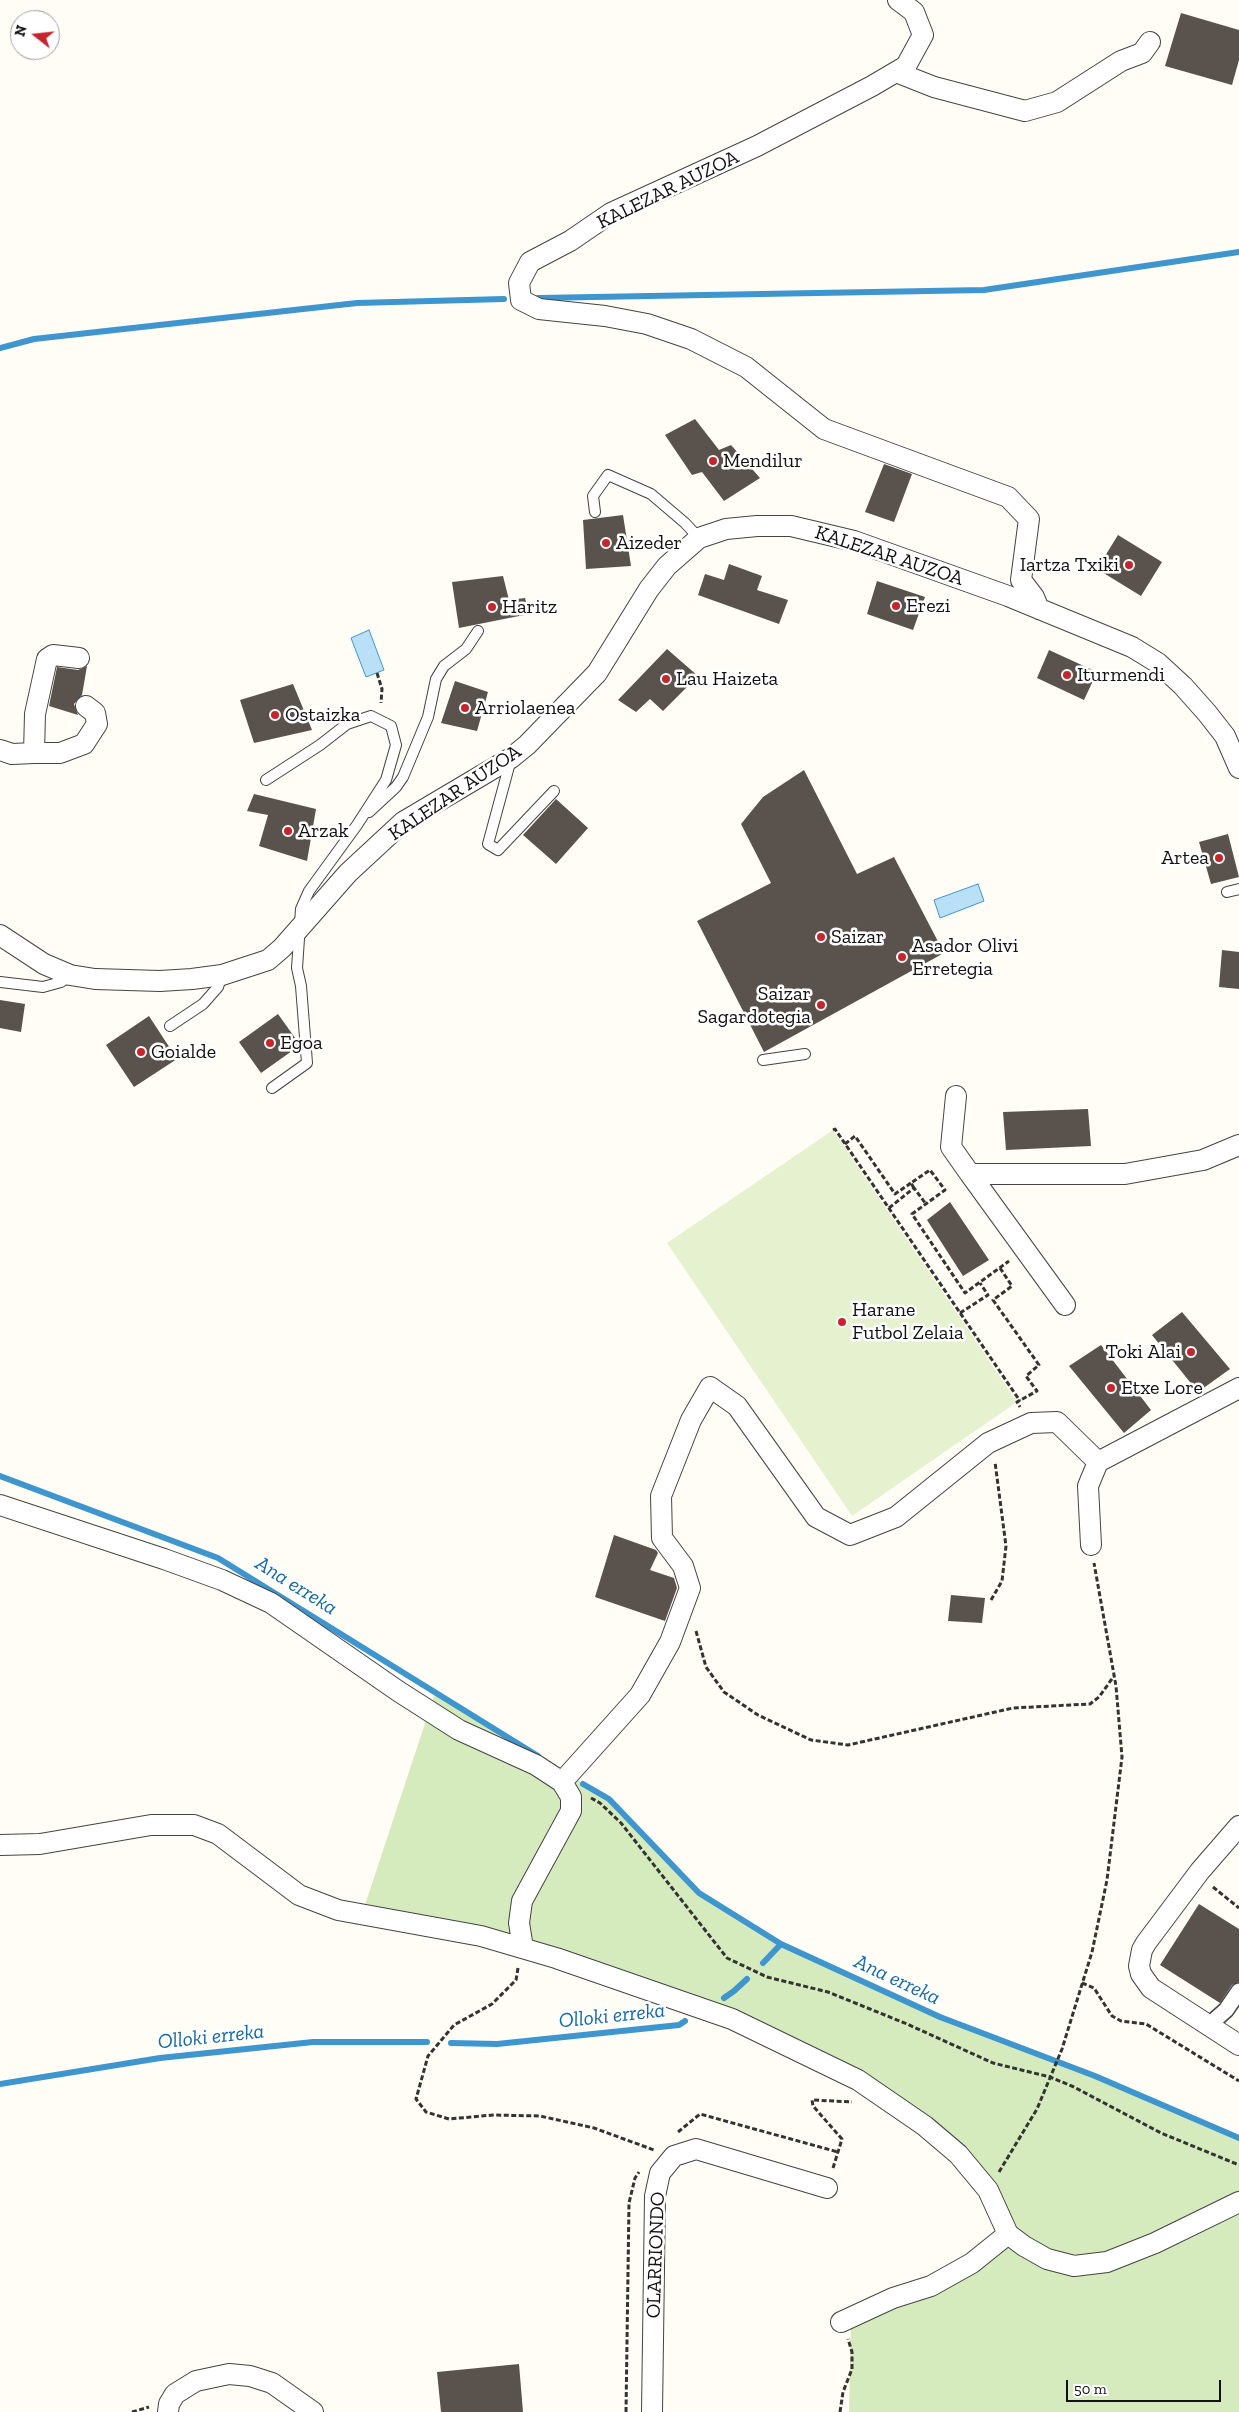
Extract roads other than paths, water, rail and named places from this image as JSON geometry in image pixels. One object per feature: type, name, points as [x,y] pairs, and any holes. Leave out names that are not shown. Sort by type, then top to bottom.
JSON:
[{"type":"street","name":"KALEZAR AUZOA","points":[[898,0],[914,12],[924,36],[906,66],[749,150],[610,214],[570,241],[530,262],[519,283],[521,300],[539,310],[605,316],[646,324],[691,339],[746,367],[824,428],[1008,497],[1029,519],[1021,580],[1034,597],[1039,610]]},
{"type":"street","points":[[896,72],[934,87],[1025,111],[1057,102],[1121,61],[1142,53],[1150,42]]},
{"type":"street","name":"KALEZAR AUZOA","points":[[0,935],[44,964],[70,975],[95,979],[160,981],[192,979],[222,974],[268,960],[298,931],[348,873],[403,822],[512,758],[527,745],[597,674],[649,589],[667,566],[699,538],[726,529],[757,526],[791,526],[854,541],[1039,610],[1132,648],[1158,663],[1183,686],[1207,712],[1237,756]]},
{"type":"street","points":[[34,754],[35,714],[46,659],[53,654],[79,658]]},
{"type":"street","points":[[0,750],[12,754],[60,753],[84,744],[97,724],[96,713],[86,706]]},
{"type":"street","points":[[956,1096],[951,1147],[1065,1305]]},
{"type":"street","points":[[970,1174],[1125,1174],[1203,1160],[1239,1145]]},
{"type":"street","points":[[562,1782],[640,1695],[670,1642],[690,1588],[683,1566],[662,1538],[660,1496],[690,1420],[710,1387],[737,1406],[816,1517],[850,1535],[896,1517],[991,1442],[1031,1423],[1057,1422],[1098,1462]]},
{"type":"street","points":[[1091,1545],[1088,1486],[1098,1462],[1239,1388]]},
{"type":"street","points":[[0,1505],[164,1559],[222,1580],[271,1603],[398,1691],[459,1730],[536,1765],[562,1782],[571,1797],[571,1810],[522,1901],[519,1923],[523,1948]]},
{"type":"street","points":[[0,1845],[40,1844],[151,1825],[194,1825],[218,1834],[298,1895],[338,1910],[481,1936],[523,1948],[732,2019],[858,2080],[925,2126],[958,2154],[988,2190],[1008,2234],[1047,2259],[1074,2266],[1107,2262],[1155,2243],[1239,2202]]},
{"type":"street","points":[[1239,1826],[1197,1875],[1146,1943],[1142,1950],[1139,1966],[1141,1974],[1151,1988],[1239,2045]]},
{"type":"street","points":[[1209,2025],[1226,2010],[1239,1991]]},
{"type":"street","name":"OLARRIONDO","points":[[652,2405],[655,2196],[660,2173],[674,2156],[696,2149],[827,2188]]},
{"type":"street","points":[[841,2322],[892,2298],[931,2286],[972,2263],[1008,2234]]},
{"type":"street","points":[[168,2412],[169,2404],[175,2394],[196,2381],[229,2374],[250,2376],[272,2383],[313,2412]]},
{"type":"lane","points":[[596,512],[593,496],[608,475],[651,494],[685,523],[699,538]]},
{"type":"lane","points":[[360,819],[396,787],[403,777],[428,718],[436,679],[444,666],[474,640],[478,631]]},
{"type":"lane","points":[[266,780],[320,745],[347,724],[371,716],[391,726],[396,745],[386,780],[309,891],[301,909],[298,931],[297,968],[301,986],[307,1063],[272,1088]]},
{"type":"lane","points":[[512,758],[488,844],[498,850],[554,791]]},
{"type":"lane","points":[[1227,892],[1239,889]]},
{"type":"lane","points":[[170,1026],[203,1004],[218,987],[222,974]]},
{"type":"lane","points":[[0,982],[43,987],[60,982],[70,975]]},
{"type":"lane","points":[[763,1060],[805,1054]]},
{"type":"water","points":[[369,630],[384,670],[366,677],[351,638]]},
{"type":"water","points":[[978,884],[984,901],[940,918],[934,900]]},
{"type":"waterway","points":[[538,298],[984,290],[1239,252]]},
{"type":"waterway","points":[[0,348],[34,339],[357,303],[504,299]]},
{"type":"waterway","name":"Ana erreka","points":[[0,1476],[218,1558],[538,1756]]},
{"type":"waterway","name":"Ana erreka","points":[[583,1784],[609,1799],[699,1893],[781,1944],[940,2017],[1095,2076],[1239,2138]]},
{"type":"waterway","name":"Olloki erreka","points":[[763,1963],[781,1944]]},
{"type":"waterway","name":"Olloki erreka","points":[[724,1998],[747,1979]]},
{"type":"waterway","name":"Olloki erreka","points":[[451,2043],[497,2044],[679,2025],[685,2021]]},
{"type":"waterway","name":"Olloki erreka","points":[[0,2084],[160,2058],[313,2042],[427,2042]]},
{"type":"place","name":"Mendilur","points":[[713,461]]},
{"type":"place","name":"Aizeder","points":[[606,543]]},
{"type":"place","name":"Iartza Txiki","points":[[1129,565]]},
{"type":"place","name":"Erezi","points":[[896,606]]},
{"type":"place","name":"Haritz","points":[[492,607]]},
{"type":"place","name":"Iturmendi","points":[[1067,675]]},
{"type":"place","name":"Lau Haizeta","points":[[666,679]]},
{"type":"place","name":"Arriolaenea","points":[[465,708]]},
{"type":"place","name":"Ostaizka","points":[[275,715]]},
{"type":"place","name":"Arzak","points":[[288,831]]},
{"type":"place","name":"Artea","points":[[1219,858]]},
{"type":"place","name":"Saizar","points":[[821,937]]},
{"type":"place","name":"Asador Olivi Erretegia","points":[[902,957]]},
{"type":"place","name":"Saizar Sagardotegia","points":[[821,1005]]},
{"type":"place","name":"Egoa","points":[[270,1043]]},
{"type":"place","name":"Goialde","points":[[141,1052]]},
{"type":"place","name":"Harane Futbol Zelaia","points":[[842,1322]]},
{"type":"place","name":"Toki Alai","points":[[1191,1352]]},
{"type":"place","name":"Etxe Lore","points":[[1111,1388]]}]
